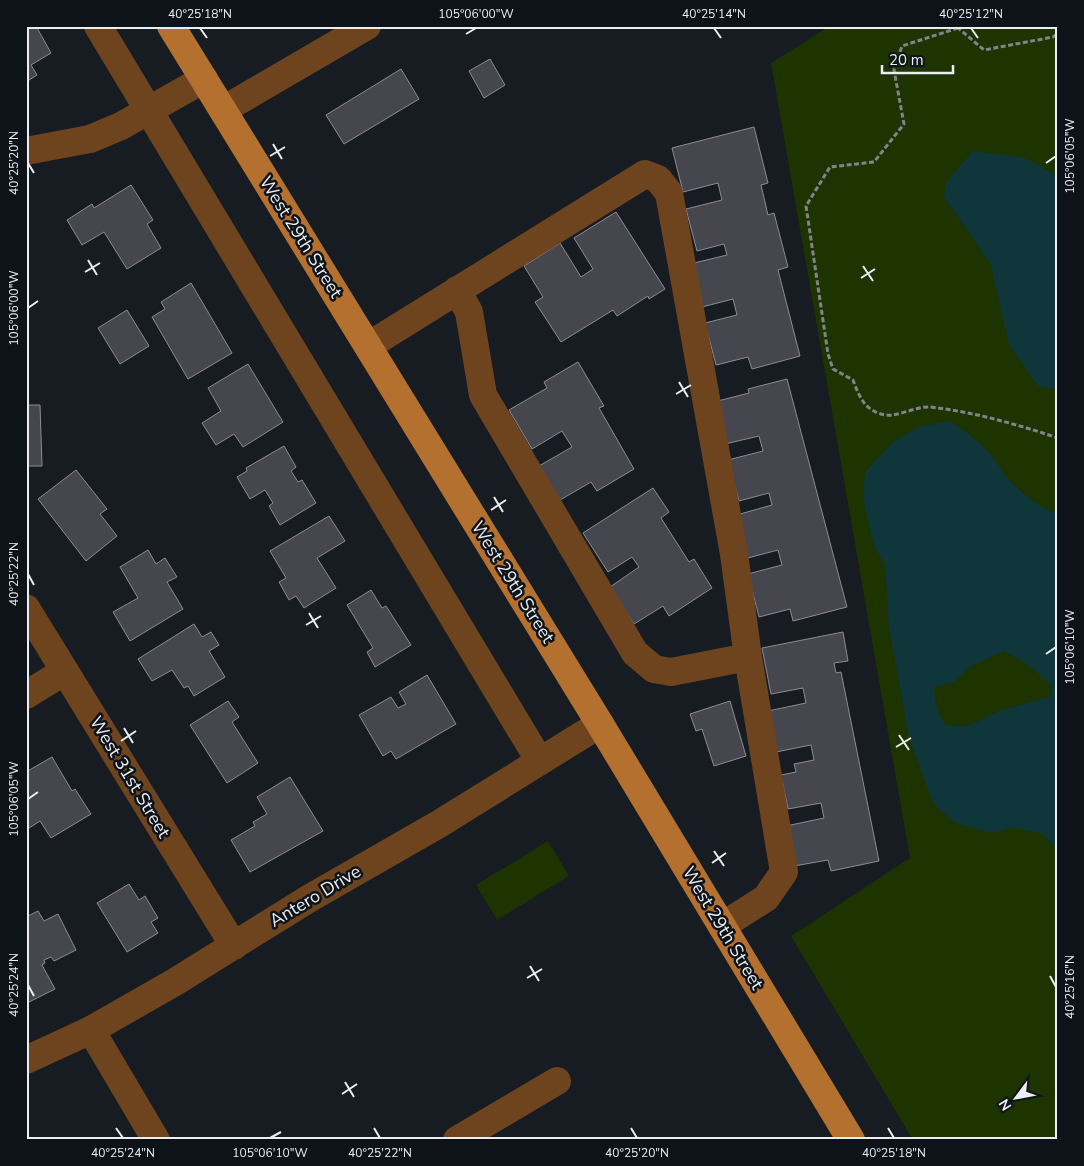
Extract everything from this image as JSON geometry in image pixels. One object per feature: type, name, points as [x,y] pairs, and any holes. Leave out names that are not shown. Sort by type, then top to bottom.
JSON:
[{"type":"main road","name":"West 29th Street","points":[[171,26],[600,724],[851,1140]]},
{"type":"street","points":[[98,26],[150,109],[539,760]]},
{"type":"street","points":[[223,110],[367,26]]},
{"type":"street","points":[[26,152],[90,139],[121,126],[204,79]]},
{"type":"street","points":[[368,346],[645,174],[658,180],[669,193],[734,554],[748,657],[784,872],[766,898],[722,926]]},
{"type":"street","points":[[457,290],[469,312],[483,395],[635,653],[654,669],[671,672],[748,657]]},
{"type":"street","name":"West 31st Street","points":[[26,608],[234,946]]},
{"type":"street","points":[[26,695],[65,671]]},
{"type":"street","name":"Antero Drive","points":[[26,1060],[91,1030],[234,946],[310,898],[439,824],[539,760],[600,724]]},
{"type":"street","points":[[91,1030],[156,1140]]},
{"type":"street","points":[[457,1140],[557,1081]]},
{"type":"path","points":[[1058,38],[1053,37],[984,50],[957,27],[902,46],[894,70],[904,124],[874,162],[830,166],[806,206],[828,354],[833,369],[853,380],[858,394],[868,409],[884,416],[928,407],[1005,420],[1058,438]]},
{"type":"path","points":[[1053,37],[1058,33]]},
{"type":"green space","points":[[830,26],[1058,26],[1058,1140],[913,1140],[791,936],[910,858],[771,63]]},
{"type":"green space","points":[[548,841],[569,876],[497,920],[476,885]]},
{"type":"water","points":[[973,151],[1025,158],[1058,176],[1058,389],[1039,387],[1009,345],[991,265],[944,196],[947,181]]},
{"type":"water","points":[[950,421],[987,451],[1020,491],[1039,505],[1058,513],[1058,850],[1043,834],[1012,827],[992,833],[955,823],[933,803],[909,738],[889,627],[885,565],[874,546],[863,498],[865,472],[893,442],[918,427]],"holes":[[[1004,651],[1031,667],[1052,686],[1050,697],[999,711],[968,726],[946,726],[937,708],[934,687],[954,682],[971,666]]]},
{"type":"building","points":[[27,26],[36,26],[51,53],[31,65],[37,75],[26,82]]},
{"type":"building","points":[[490,59],[505,85],[484,98],[469,71]]},
{"type":"building","points":[[401,69],[419,99],[344,144],[326,115]]},
{"type":"building","points":[[754,127],[768,183],[761,185],[768,215],[774,213],[788,267],[778,270],[800,356],[752,369],[748,357],[716,365],[705,323],[737,315],[733,299],[702,307],[690,264],[727,255],[724,244],[697,251],[686,209],[722,200],[718,183],[683,192],[672,148]]},
{"type":"building","points":[[131,185],[153,220],[147,224],[161,248],[127,269],[104,232],[82,245],[67,220],[92,204],[94,208]]},
{"type":"building","points":[[616,212],[665,289],[649,299],[648,296],[617,316],[613,310],[561,342],[535,302],[543,297],[524,266],[560,243],[581,277],[593,269],[574,238]]},
{"type":"building","points":[[191,283],[232,353],[188,379],[152,317],[165,309],[161,302]]},
{"type":"building","points":[[127,310],[149,346],[120,364],[98,328]]},
{"type":"building","points":[[578,362],[604,406],[599,408],[634,469],[597,491],[591,482],[560,500],[539,466],[572,447],[562,431],[532,449],[509,410],[547,388],[544,382]]},
{"type":"building","points":[[248,364],[283,422],[243,447],[234,434],[216,445],[202,423],[221,411],[208,388]]},
{"type":"building","points":[[787,379],[847,607],[793,621],[790,609],[759,617],[748,574],[782,565],[778,550],[744,559],[733,516],[772,505],[769,493],[739,501],[728,460],[763,451],[759,436],[725,444],[714,402],[749,393],[748,389]]},
{"type":"building","points":[[26,405],[40,405],[42,466],[26,466]]},
{"type":"building","points":[[284,446],[296,467],[291,471],[298,482],[302,480],[316,503],[280,525],[269,506],[273,503],[265,490],[250,499],[237,477],[247,471],[246,468]]},
{"type":"building","points":[[76,470],[107,509],[100,514],[117,536],[86,561],[38,499]]},
{"type":"building","points":[[653,488],[669,512],[661,518],[689,562],[694,559],[712,588],[669,616],[663,606],[634,624],[610,587],[639,567],[632,557],[608,572],[583,533]]},
{"type":"building","points":[[329,516],[345,541],[317,558],[336,588],[304,608],[296,596],[289,600],[279,582],[286,578],[270,551]]},
{"type":"building","points":[[148,550],[156,564],[165,558],[177,577],[167,582],[183,609],[130,641],[113,612],[138,598],[120,567]]},
{"type":"building","points":[[371,590],[382,608],[386,606],[411,645],[375,667],[367,652],[373,648],[347,605]]},
{"type":"building","points":[[194,624],[202,637],[211,632],[219,645],[209,651],[225,677],[194,696],[188,686],[184,688],[172,670],[152,681],[138,659]]},
{"type":"building","points":[[843,632],[848,661],[834,663],[836,673],[841,672],[879,861],[831,871],[828,860],[794,866],[786,826],[824,818],[821,803],[788,809],[781,775],[796,772],[794,764],[814,760],[811,745],[776,752],[768,711],[806,703],[803,688],[771,694],[762,648]]},
{"type":"building","points":[[427,675],[456,724],[396,759],[391,751],[383,756],[359,715],[391,697],[398,708],[406,704],[399,692]]},
{"type":"building","points":[[228,701],[239,717],[232,722],[258,763],[227,783],[190,725]]},
{"type":"building","points":[[730,701],[746,756],[714,766],[702,729],[696,731],[690,714]]},
{"type":"building","points":[[52,757],[72,791],[75,789],[91,814],[51,838],[40,821],[26,830],[26,772]]},
{"type":"building","points":[[290,777],[323,831],[250,872],[231,840],[255,826],[253,822],[267,814],[257,797]]},
{"type":"building","points":[[129,884],[139,900],[145,896],[158,918],[151,922],[158,933],[127,952],[97,903]]},
{"type":"building","points":[[38,911],[44,921],[58,914],[76,950],[54,961],[51,957],[44,960],[45,963],[42,965],[55,989],[29,1002],[26,996],[26,917]]}]
